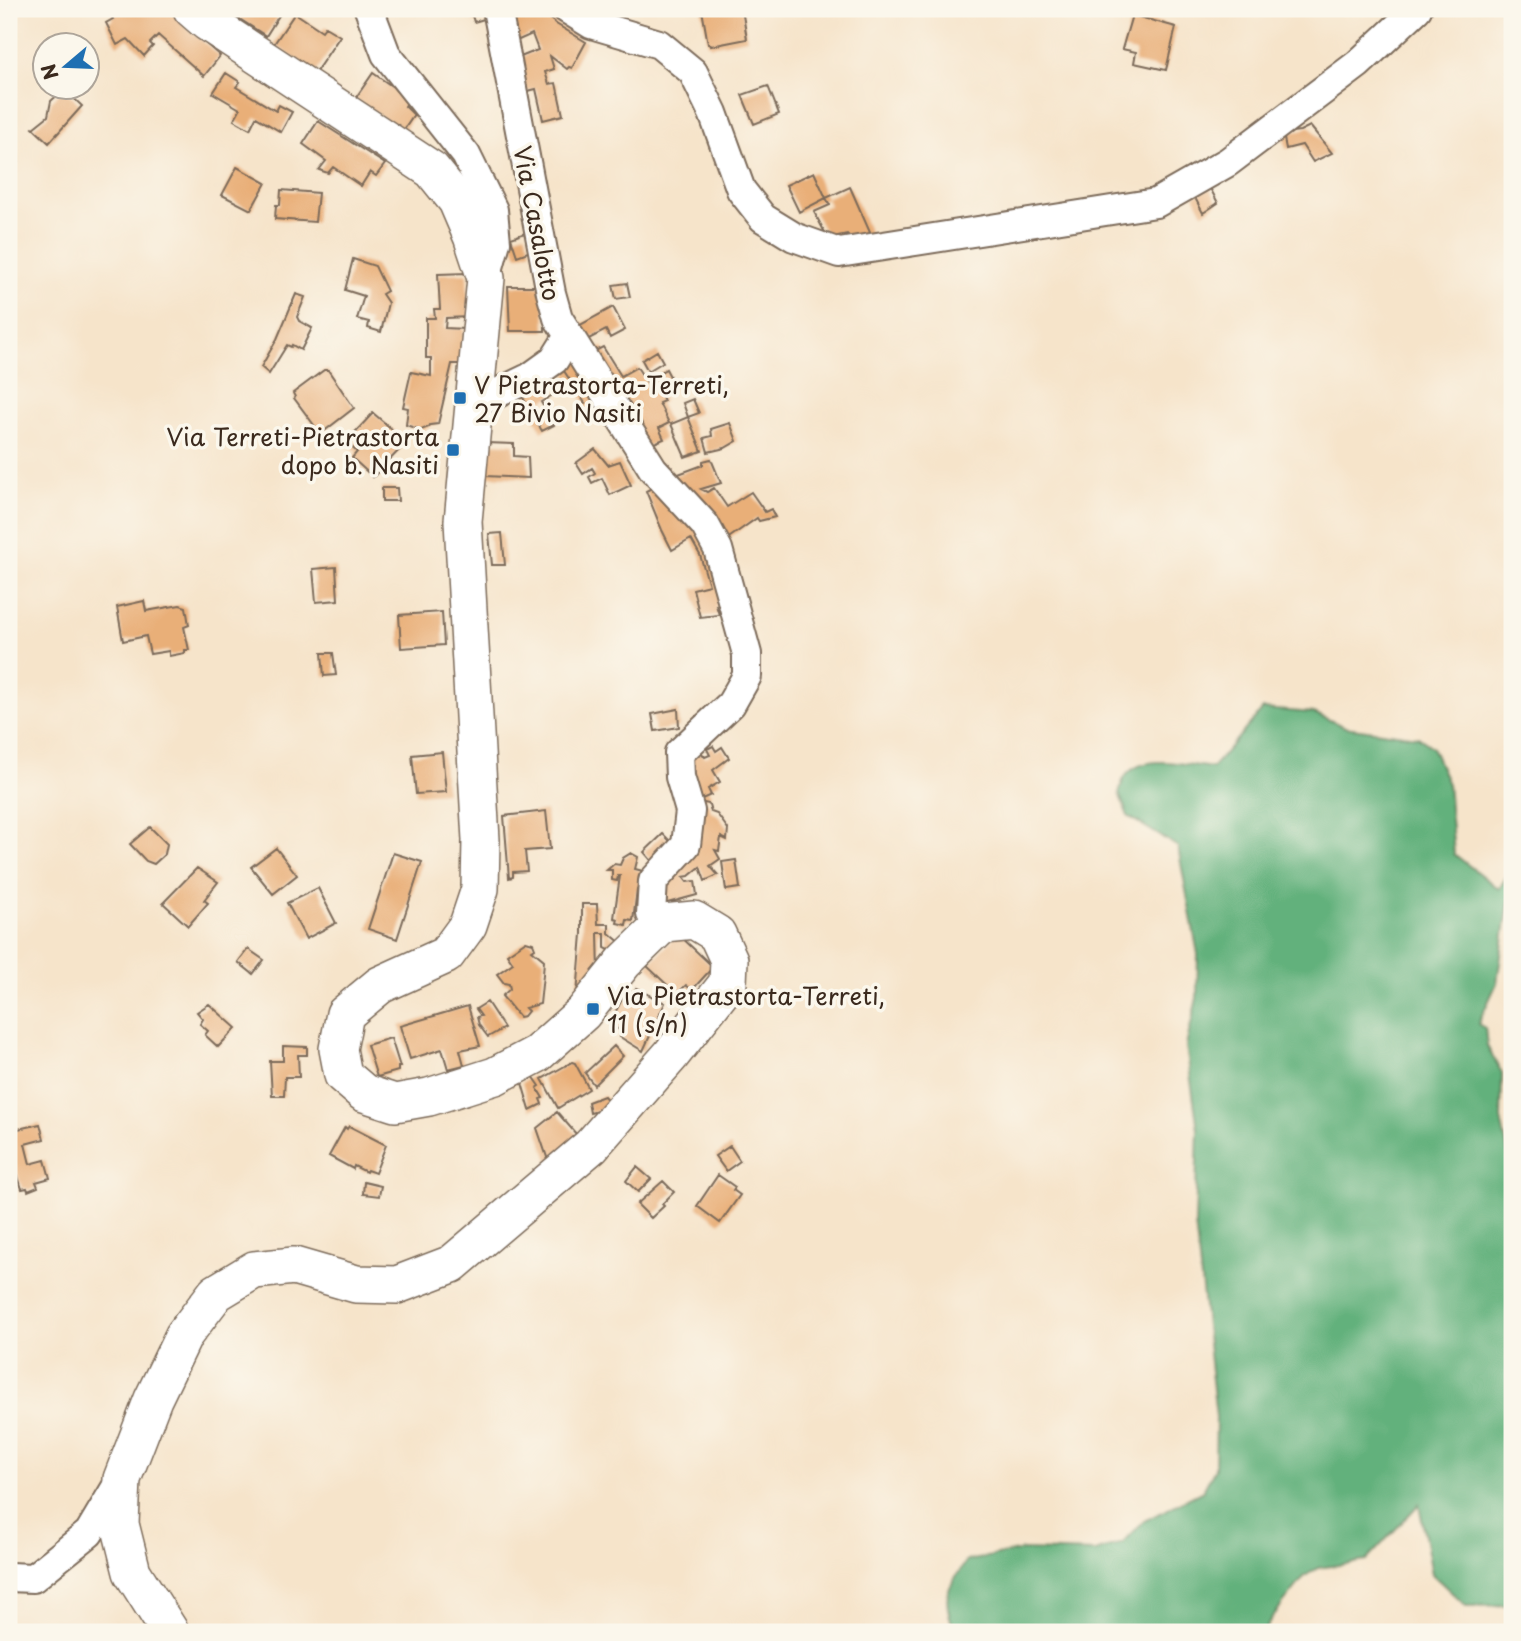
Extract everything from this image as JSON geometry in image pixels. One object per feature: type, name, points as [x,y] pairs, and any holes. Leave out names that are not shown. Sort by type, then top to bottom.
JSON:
[{"type":"main road","points":[[170,1632],[132,1572],[120,1524],[122,1479],[153,1399],[184,1335],[216,1293],[254,1270],[294,1266],[356,1284],[397,1285],[452,1264],[592,1146],[671,1055],[728,983],[729,960],[718,934],[694,920],[664,923],[624,962],[583,1013],[537,1054],[495,1076],[429,1097],[395,1103],[364,1093],[344,1075],[338,1049],[345,1014],[380,985],[446,955],[468,925],[480,889],[480,828],[463,521],[485,278],[472,236],[457,201],[432,170],[207,22],[192,9]]},
{"type":"street","points":[[369,9],[386,54],[466,155],[493,210],[496,242],[485,278]]},
{"type":"street","name":"Via Casalotto","points":[[497,9],[558,318],[653,469],[705,525],[718,549],[747,654],[747,676],[731,704],[679,753],[680,777],[690,811],[686,845],[653,881],[651,914],[659,928]]},
{"type":"street","points":[[567,9],[591,24],[659,44],[693,72],[713,113],[741,190],[763,218],[794,237],[839,253],[1156,203],[1228,162],[1359,64],[1417,9]]},
{"type":"street","points":[[474,397],[487,397],[529,377],[554,360],[569,336]]},
{"type":"street","points":[[9,1577],[33,1578],[89,1533],[122,1479]]},
{"type":"green space","points":[[1263,709],[1314,713],[1345,727],[1418,737],[1432,747],[1448,784],[1454,854],[1499,889],[1507,876],[1511,887],[1497,983],[1478,1024],[1485,1028],[1487,1046],[1502,1073],[1501,1119],[1512,1173],[1512,1605],[1466,1606],[1432,1574],[1419,1504],[1366,1561],[1318,1568],[1305,1576],[1264,1632],[955,1632],[948,1610],[948,1594],[967,1561],[1023,1550],[1095,1552],[1123,1543],[1144,1521],[1203,1491],[1215,1468],[1216,1417],[1195,1224],[1198,1129],[1186,1046],[1197,998],[1198,954],[1178,847],[1128,816],[1119,793],[1125,777],[1133,769],[1154,762],[1212,768]]},
{"type":"building","points":[[127,9],[170,9],[220,56],[204,76],[158,35],[150,43],[153,46],[144,56],[128,39],[117,45],[106,23],[113,19],[111,16]]},
{"type":"building","points":[[234,9],[283,9],[266,36],[238,18],[240,13]]},
{"type":"building","points":[[470,9],[492,9],[494,16],[474,22]]},
{"type":"building","points":[[504,9],[538,9],[556,24],[586,42],[572,68],[567,69],[550,56],[554,69],[545,72],[549,84],[556,83],[563,115],[543,120],[536,89],[524,92],[518,58],[538,50],[532,34],[512,43]]},
{"type":"building","points":[[742,9],[747,39],[711,46],[708,44],[702,10]]},
{"type":"building","points":[[295,13],[322,31],[325,27],[340,36],[315,73],[274,44]]},
{"type":"building","points":[[1132,15],[1176,27],[1166,70],[1134,63],[1136,52],[1122,49]]},
{"type":"building","points":[[226,73],[240,82],[236,87],[276,111],[279,105],[292,112],[281,132],[256,117],[250,129],[234,120],[240,109],[213,93]]},
{"type":"building","points":[[373,73],[393,87],[414,115],[403,131],[355,99]]},
{"type":"building","points":[[768,86],[779,114],[754,124],[742,95]]},
{"type":"building","points":[[51,102],[78,102],[82,106],[49,143],[33,128],[48,116]]},
{"type":"building","points":[[318,121],[385,164],[376,176],[370,172],[361,186],[333,167],[328,173],[319,170],[326,161],[303,144]]},
{"type":"building","points":[[1310,126],[1332,153],[1313,162],[1302,145],[1286,149],[1283,133],[1300,131]]},
{"type":"building","points":[[11,137],[18,162],[9,164],[9,138]]},
{"type":"building","points":[[237,167],[266,183],[251,210],[222,195]]},
{"type":"building","points":[[814,172],[826,198],[799,212],[786,185]]},
{"type":"building","points":[[850,187],[872,237],[868,239],[847,234],[828,238],[814,212],[830,205],[826,198]]},
{"type":"building","points":[[1210,188],[1218,203],[1203,213],[1194,196]]},
{"type":"building","points":[[281,190],[318,193],[315,222],[275,219]]},
{"type":"building","points":[[525,233],[531,251],[517,256],[511,238]]},
{"type":"building","points":[[353,259],[375,266],[387,291],[382,294],[388,303],[381,332],[368,328],[369,322],[357,319],[364,296],[345,290]]},
{"type":"building","points":[[467,273],[469,317],[446,318],[445,328],[464,329],[462,364],[452,364],[438,424],[421,430],[406,425],[408,408],[403,407],[411,372],[431,376],[431,358],[426,358],[426,318],[435,318],[434,309],[440,309],[438,274]]},
{"type":"building","points":[[627,283],[630,297],[616,299],[613,285]]},
{"type":"building","points":[[508,286],[544,286],[545,331],[510,331]]},
{"type":"building","points":[[296,294],[305,297],[297,317],[312,328],[301,350],[287,345],[269,374],[261,367],[277,339]]},
{"type":"building","points":[[613,307],[625,330],[610,338],[606,330],[581,343],[571,330]]},
{"type":"building","points":[[603,347],[621,376],[637,367],[648,384],[656,379],[654,376],[666,369],[675,386],[661,394],[664,401],[659,403],[669,423],[659,428],[664,439],[647,446],[589,354]]},
{"type":"building","points":[[657,351],[663,362],[648,371],[642,360]]},
{"type":"building","points":[[577,357],[608,402],[586,413],[581,405],[585,403],[564,371],[563,364]]},
{"type":"building","points":[[324,370],[328,370],[354,408],[323,432],[317,429],[293,393]]},
{"type":"building","points":[[549,381],[556,393],[541,402],[554,425],[542,431],[522,396]]},
{"type":"building","points":[[693,399],[699,413],[688,417],[683,403]]},
{"type":"building","points":[[373,413],[407,442],[373,477],[352,458],[357,452],[346,442]]},
{"type":"building","points":[[688,417],[702,451],[685,457],[671,424]]},
{"type":"building","points":[[730,423],[737,441],[725,448],[708,452],[704,438],[712,436],[711,429]]},
{"type":"building","points":[[486,443],[514,444],[514,456],[528,457],[529,478],[485,476]]},
{"type":"building","points":[[595,449],[608,465],[620,461],[631,485],[610,495],[602,478],[592,483],[589,477],[595,473],[592,468],[583,474],[576,463]]},
{"type":"building","points":[[711,459],[721,483],[701,489],[707,492],[714,488],[727,507],[751,492],[765,512],[771,509],[775,517],[759,521],[757,518],[723,542],[673,476],[703,465],[703,461]]},
{"type":"building","points":[[661,483],[696,519],[731,601],[716,605],[719,615],[700,617],[693,589],[709,585],[700,555],[691,539],[672,550],[662,530],[646,491]]},
{"type":"building","points":[[382,488],[397,488],[398,501],[382,501]]},
{"type":"building","points":[[502,533],[505,565],[492,565],[489,534]]},
{"type":"building","points":[[336,567],[338,600],[316,602],[313,569]]},
{"type":"building","points":[[144,601],[146,611],[180,605],[186,607],[189,625],[184,627],[189,650],[169,656],[169,651],[150,654],[146,636],[123,641],[117,607]]},
{"type":"building","points":[[442,612],[444,645],[401,648],[399,615]]},
{"type":"building","points":[[322,653],[333,653],[336,675],[324,676]]},
{"type":"building","points":[[678,709],[679,727],[655,731],[652,714]]},
{"type":"building","points":[[713,746],[716,751],[722,747],[729,758],[713,770],[720,782],[708,789],[711,795],[696,799],[684,765],[700,751],[705,757],[710,755],[707,749]]},
{"type":"building","points":[[442,752],[446,792],[416,794],[412,755]]},
{"type":"building","points":[[699,802],[709,804],[711,812],[717,814],[728,829],[727,840],[721,837],[719,851],[715,850],[720,859],[710,866],[718,875],[705,881],[700,867],[689,876],[683,877],[687,882],[695,881],[697,895],[660,905],[656,889]]},
{"type":"building","points":[[546,811],[550,849],[525,851],[527,871],[513,872],[513,877],[509,878],[504,816]]},
{"type":"building","points":[[150,827],[167,844],[165,854],[154,864],[146,861],[130,844]]},
{"type":"building","points":[[663,834],[676,847],[656,866],[644,852]]},
{"type":"building","points":[[276,848],[297,875],[273,894],[251,867]]},
{"type":"building","points":[[393,853],[422,862],[397,939],[368,929]]},
{"type":"building","points":[[631,853],[638,857],[635,869],[647,872],[644,891],[637,890],[633,921],[627,920],[626,925],[617,923],[618,919],[614,918],[620,876],[617,881],[612,880],[612,870],[607,870],[614,864],[620,865],[623,858]]},
{"type":"building","points":[[736,860],[740,888],[726,890],[722,862]]},
{"type":"building","points":[[197,868],[218,882],[204,900],[208,903],[188,926],[163,903]]},
{"type":"building","points":[[318,888],[336,923],[306,939],[287,903]]},
{"type":"building","points":[[582,904],[597,904],[598,924],[609,924],[609,933],[622,944],[615,953],[605,948],[605,933],[598,933],[599,975],[577,995],[582,934]]},
{"type":"building","points":[[678,934],[713,967],[692,990],[686,985],[677,994],[647,966]]},
{"type":"building","points":[[526,941],[533,943],[535,948],[532,950],[544,960],[543,975],[540,1004],[525,1008],[528,1011],[519,1017],[502,996],[510,989],[509,984],[504,983],[497,974],[513,963],[507,954]]},
{"type":"building","points":[[248,949],[264,960],[253,974],[238,962]]},
{"type":"building","points":[[636,988],[665,1003],[643,1051],[620,1037],[623,1032],[609,1024],[627,990],[633,993]]},
{"type":"building","points":[[487,1002],[504,1028],[488,1037],[479,1025],[477,1017],[481,1016],[476,1009]]},
{"type":"building","points":[[209,1004],[236,1028],[218,1047],[205,1035],[208,1031],[200,1024],[203,1019],[197,1012]]},
{"type":"building","points":[[468,1006],[480,1046],[460,1050],[464,1065],[448,1069],[442,1049],[410,1059],[400,1026]]},
{"type":"building","points":[[391,1038],[400,1067],[398,1071],[377,1077],[367,1045]]},
{"type":"building","points":[[283,1046],[307,1047],[307,1055],[298,1055],[299,1077],[285,1077],[284,1096],[272,1096],[270,1061],[283,1061]]},
{"type":"building","points":[[614,1046],[623,1056],[594,1085],[585,1073]]},
{"type":"building","points":[[572,1062],[589,1089],[558,1108],[542,1079]]},
{"type":"building","points":[[533,1076],[540,1086],[537,1088],[543,1098],[540,1099],[542,1104],[530,1110],[522,1083]]},
{"type":"building","points":[[604,1096],[610,1103],[606,1109],[590,1113],[588,1102]]},
{"type":"building","points":[[557,1112],[577,1135],[550,1166],[537,1128]]},
{"type":"building","points":[[40,1124],[44,1139],[25,1144],[30,1164],[45,1160],[50,1178],[36,1182],[38,1187],[28,1191],[27,1188],[22,1189],[9,1148],[9,1131]]},
{"type":"building","points":[[349,1126],[386,1145],[375,1173],[354,1166],[353,1169],[329,1156],[345,1127],[347,1129]]},
{"type":"building","points":[[730,1146],[740,1161],[726,1171],[715,1156]]},
{"type":"building","points":[[637,1167],[651,1179],[638,1192],[626,1181]]},
{"type":"building","points":[[718,1175],[735,1187],[733,1190],[740,1195],[720,1223],[697,1206]]},
{"type":"building","points":[[663,1181],[674,1192],[651,1218],[637,1204]]},
{"type":"building","points":[[364,1182],[381,1186],[379,1196],[363,1194]]},
{"type":"place","name":"V Pietrastorta-Terreti, 27 Bivio Nasiti","points":[[460,398]]},
{"type":"place","name":"Via Terreti-Pietrastorta dopo b. Nasiti","points":[[453,450]]},
{"type":"place","name":"Via Pietrastorta-Terreti, 11 (s/n)","points":[[593,1009]]}]
